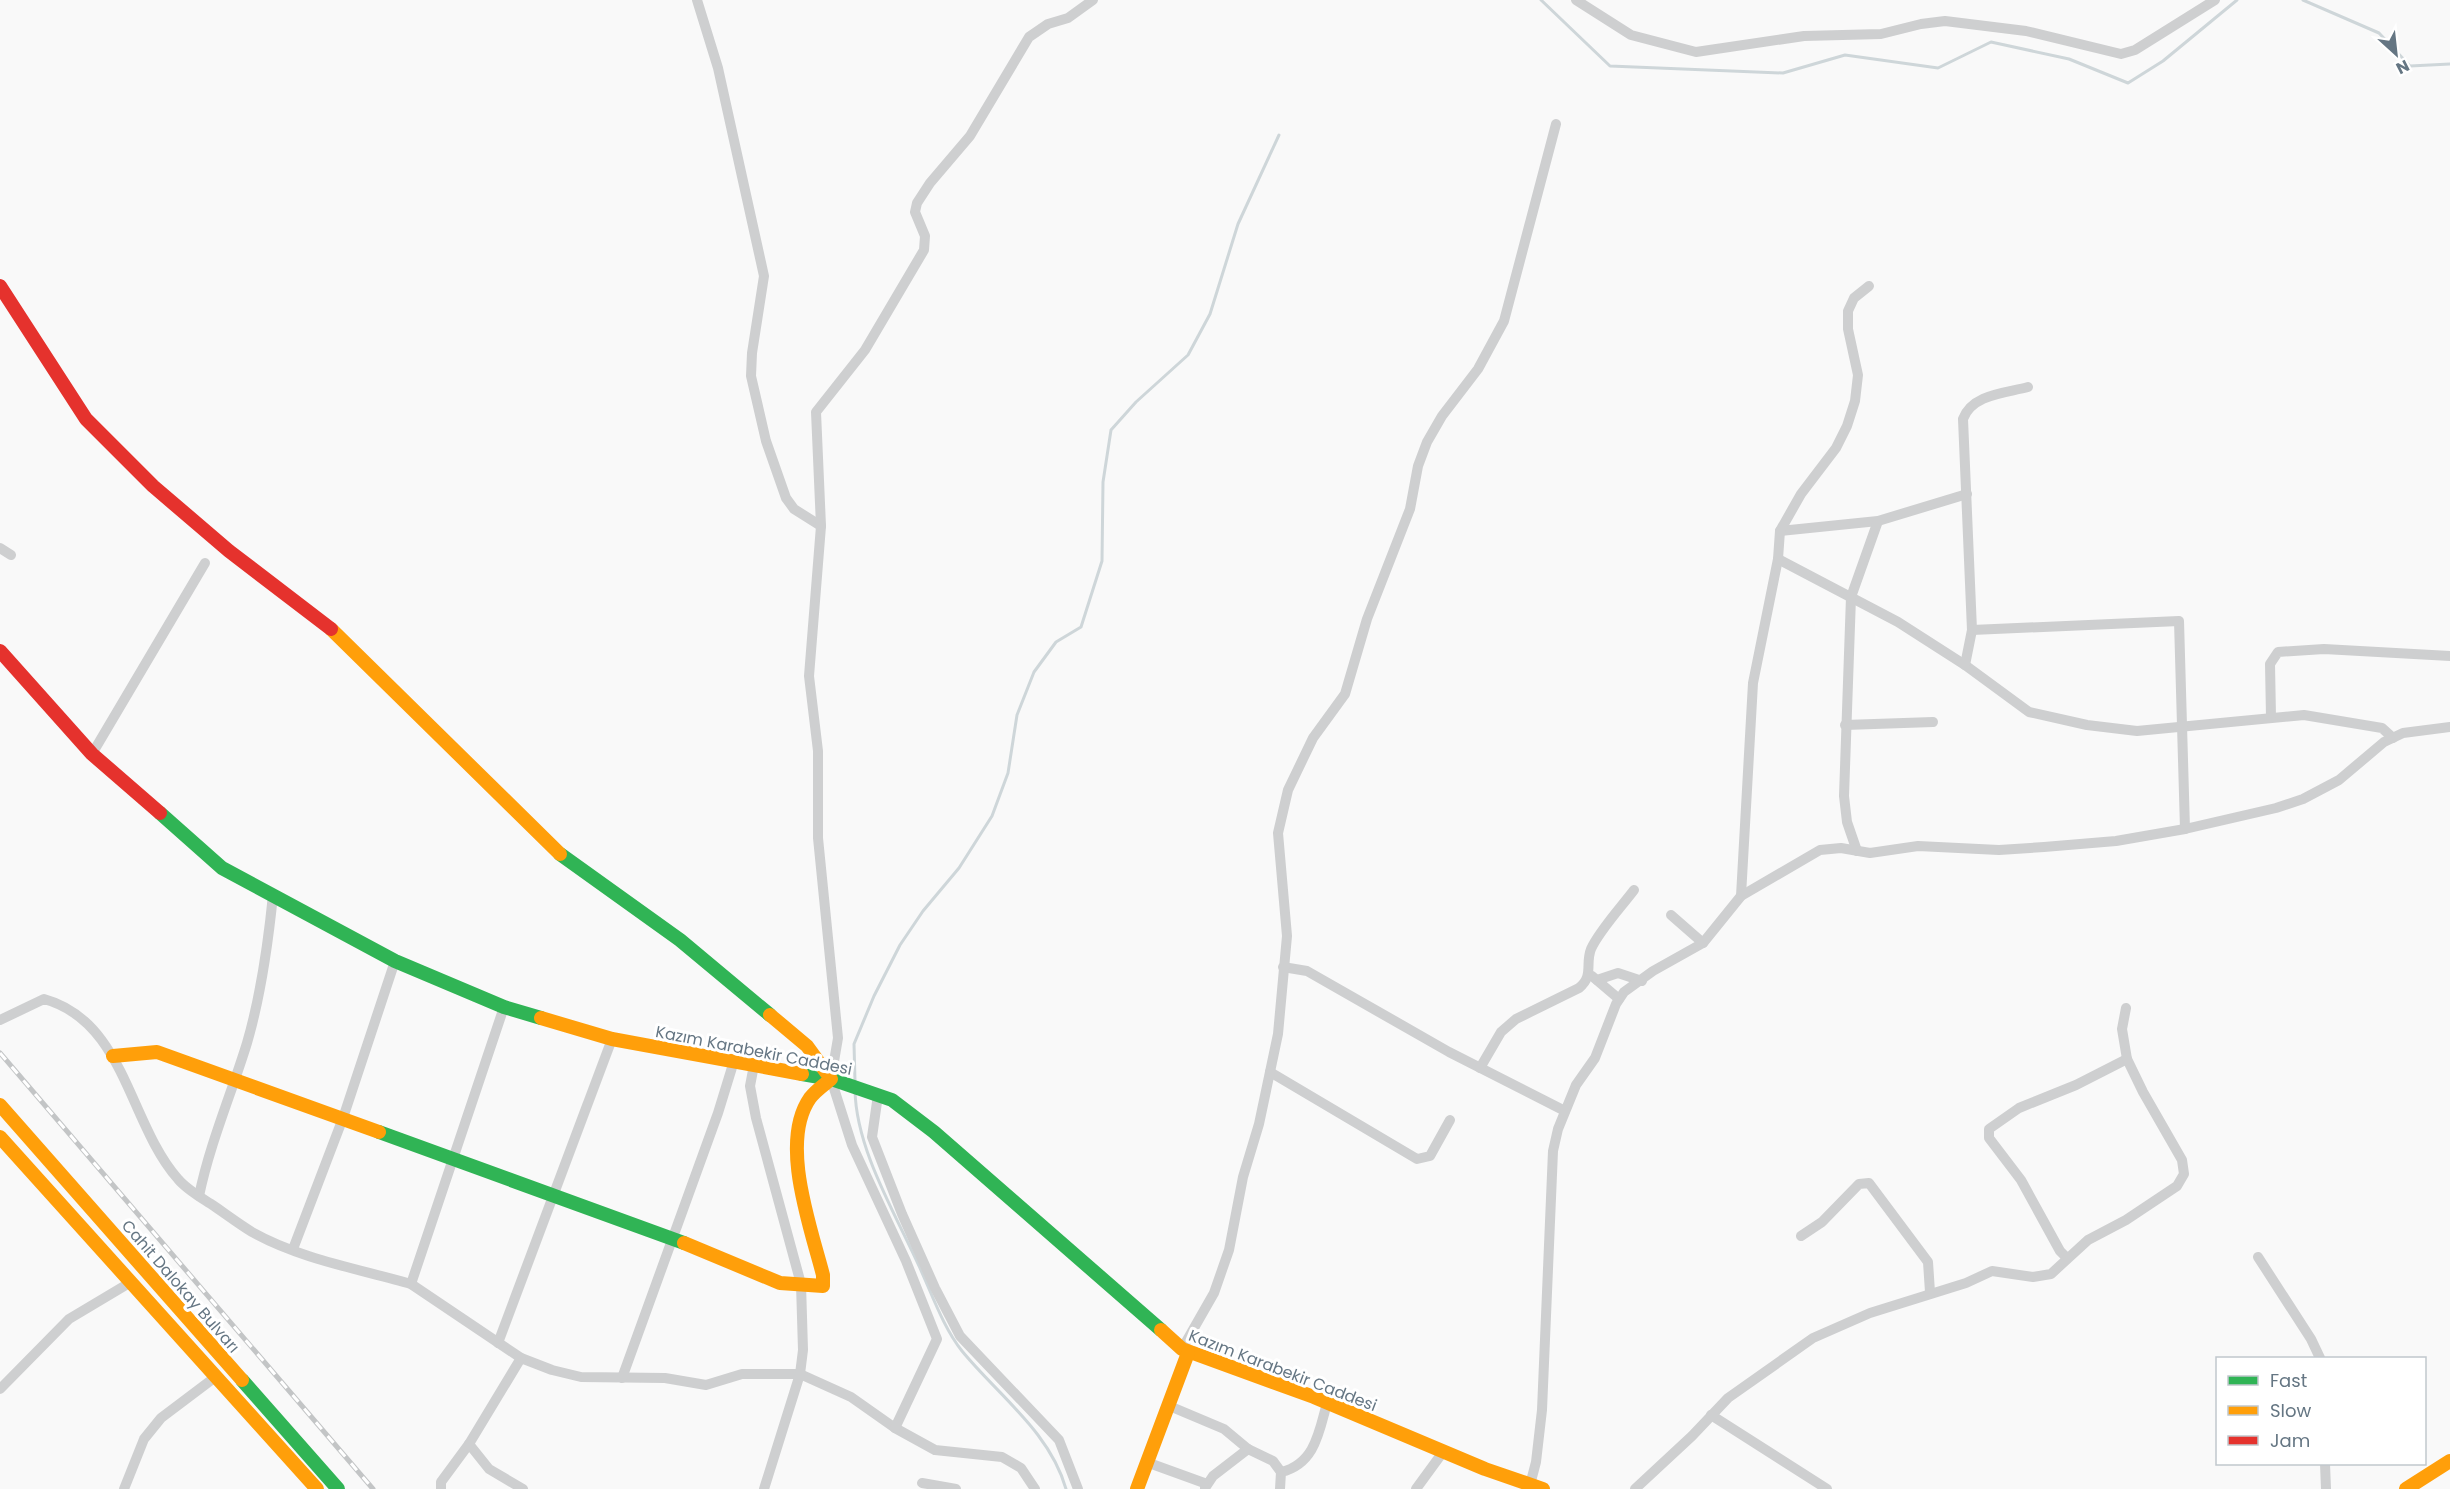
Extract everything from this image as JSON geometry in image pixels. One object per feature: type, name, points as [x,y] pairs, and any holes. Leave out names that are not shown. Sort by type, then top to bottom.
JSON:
[{"type":"street","points":[[697,0],[718,68],[764,276],[752,353],[751,376],[766,441],[786,498],[794,509],[821,526]]},
{"type":"street","points":[[113,1056],[157,1052],[672,1238],[780,1283],[823,1286],[823,1275],[798,1175],[799,1129],[808,1100],[831,1079],[838,1038],[818,838],[818,751],[809,676],[821,526],[816,412],[865,350],[924,250],[925,236],[915,212],[917,203],[946,162],[970,136],[1029,37],[1048,24],[1068,18],[1093,0]]},
{"type":"street","points":[[1576,0],[1630,35],[1676,49],[1696,52],[1804,36],[1881,34],[1921,24],[1952,21],[2026,31],[2121,54],[2135,50],[2215,0]]},
{"type":"street","points":[[1137,1489],[1149,1462],[1185,1351],[1207,1308],[1223,1268],[1270,1072],[1284,993],[1287,919],[1278,833],[1288,790],[1313,738],[1345,694],[1371,609],[1410,509],[1418,466],[1427,442],[1442,416],[1478,369],[1504,321],[1556,124]]},
{"type":"street","points":[[0,286],[86,419],[153,486],[229,551],[332,630],[564,856],[680,940],[807,1046],[831,1079],[852,1145],[906,1261],[937,1339],[895,1428]]},
{"type":"street","points":[[1741,896],[1753,682],[1778,559],[1780,531],[1801,494],[1836,448],[1849,420],[1858,375],[1848,329],[1848,311],[1854,298],[1869,286]]},
{"type":"street","points":[[1965,665],[1972,630],[1962,424],[1965,414],[1980,399],[2028,387]]},
{"type":"street","points":[[1780,531],[1878,521],[1967,494]]},
{"type":"street","points":[[1857,851],[1845,809],[1845,725],[1851,597],[1878,521]]},
{"type":"street","points":[[0,548],[11,555]]},
{"type":"street","points":[[1778,559],[1898,622],[1965,665],[2029,712],[2087,725],[2137,731],[2304,715],[2382,728],[2393,738]]},
{"type":"street","points":[[92,754],[205,563]]},
{"type":"street","points":[[1972,630],[2179,621],[2185,829]]},
{"type":"street","points":[[2271,717],[2270,664],[2278,652],[2324,649],[2450,656]]},
{"type":"street","name":"Kazım Karabekir Caddesi","points":[[0,651],[92,754],[222,868],[395,961],[504,1006],[612,1039],[831,1079],[892,1100],[934,1132],[1185,1351],[1327,1403],[1443,1452],[1536,1487]]},
{"type":"street","points":[[1845,725],[1933,722]]},
{"type":"street","points":[[1536,1487],[1536,1462],[1542,1410],[1553,1151],[1565,1111],[1576,1085],[1595,1058],[1624,992],[1653,971],[1702,943],[1741,896],[1820,850],[1841,848],[1870,853],[1918,846],[1999,850],[2044,848],[2116,841],[2185,829],[2276,808],[2302,799],[2339,780],[2366,755],[2393,738],[2403,734],[2450,727]]},
{"type":"street","points":[[1619,999],[1593,977],[1592,948],[1634,890]]},
{"type":"street","points":[[199,1196],[208,1154],[247,1042],[268,951],[273,895]]},
{"type":"street","points":[[1671,915],[1702,943]]},
{"type":"street","points":[[293,1249],[343,1118],[395,961]]},
{"type":"street","points":[[1284,967],[1307,972],[1480,1068],[1565,1111]]},
{"type":"street","points":[[1480,1068],[1508,1026],[1532,1009],[1579,988],[1593,977],[1618,973],[1642,981]]},
{"type":"street","points":[[0,1020],[44,999],[61,1004],[92,1030],[113,1056],[135,1098],[154,1146],[179,1180],[199,1196],[253,1232],[293,1249],[392,1281],[411,1284],[521,1358],[581,1377],[665,1378],[706,1385],[742,1374],[800,1374],[851,1397],[895,1428],[934,1450],[1002,1457],[1021,1468],[1035,1489]]},
{"type":"street","points":[[411,1284],[451,1158],[504,1006]]},
{"type":"street","points":[[1635,1489],[1728,1398],[1813,1338],[1870,1313],[1930,1292],[1966,1283],[1992,1271],[2033,1277],[2047,1275],[2060,1268],[2067,1258],[2088,1240],[2158,1200],[2177,1186],[2182,1179],[2182,1160],[2127,1059],[2122,1029],[2126,1008]]},
{"type":"street","points":[[498,1343],[612,1039]]},
{"type":"street","points":[[2067,1258],[2060,1251],[2018,1174],[1989,1138],[1989,1129],[2019,1108],[2076,1085],[2127,1059]]},
{"type":"street","points":[[621,1378],[718,1113],[734,1061]]},
{"type":"street","points":[[753,1065],[750,1086],[756,1118],[801,1284],[803,1350],[800,1374],[764,1489]]},
{"type":"street","points":[[1270,1072],[1417,1159],[1430,1156],[1450,1120]]},
{"type":"street","points":[[879,1095],[872,1137],[902,1214],[935,1288],[960,1336],[1059,1440],[1078,1489]]},
{"type":"street","name":"Cahit Dalokay Bulvarı","points":[[0,1105],[338,1489]]},
{"type":"street","points":[[0,1137],[214,1378],[317,1489]]},
{"type":"street","points":[[1802,1236],[1822,1222],[1859,1184],[1869,1183],[1928,1262],[1930,1292]]},
{"type":"street","points":[[2258,1257],[2311,1339],[2319,1357]]},
{"type":"street","points":[[0,1389],[69,1319],[131,1282]]},
{"type":"street","points":[[441,1489],[441,1482],[469,1444],[521,1358]]},
{"type":"street","points":[[124,1489],[144,1439],[161,1418],[214,1378]]},
{"type":"street","points":[[1281,1472],[1297,1467],[1309,1455],[1327,1403]]},
{"type":"street","points":[[1167,1405],[1224,1429],[1248,1449],[1273,1461],[1281,1472],[1281,1489]]},
{"type":"street","points":[[1712,1415],[1827,1489]]},
{"type":"street","points":[[469,1444],[489,1468],[523,1489]]},
{"type":"street","points":[[1149,1462],[1206,1486],[1213,1476],[1248,1449]]},
{"type":"street","points":[[1416,1489],[1443,1452]]},
{"type":"street","points":[[2406,1489],[2450,1461]]},
{"type":"street","points":[[2325,1465],[2326,1489]]},
{"type":"street","points":[[922,1483],[956,1489]]},
{"type":"waterway","points":[[1541,0],[1610,66],[1783,73],[1845,55],[1938,68],[1991,42],[2069,59],[2128,83],[2163,61],[2237,0]]},
{"type":"waterway","points":[[2303,0],[2379,33],[2410,66],[2450,64]]},
{"type":"waterway","points":[[855,1081],[854,1044],[874,996],[900,945],[923,911],[959,868],[992,816],[1008,773],[1017,715],[1034,672],[1056,642],[1081,627],[1102,561],[1103,482],[1111,430],[1136,402],[1188,355],[1210,314],[1238,224],[1279,135]]},
{"type":"waterway","points":[[855,1090],[857,1112],[869,1158],[943,1321],[962,1351],[1036,1432],[1048,1450],[1066,1489]]},
{"type":"railway","points":[[0,1053],[373,1489]]},
{"type":"traffic: fast","points":[[160,813],[222,868],[395,961],[504,1007],[541,1018]]},
{"type":"traffic: fast","points":[[560,854],[680,940],[770,1015]]},
{"type":"traffic: fast","points":[[802,1074],[831,1079],[892,1100],[934,1132],[1161,1330]]},
{"type":"traffic: fast","points":[[379,1132],[684,1243]]},
{"type":"traffic: fast","points":[[242,1380],[338,1489]]},
{"type":"traffic: slow","points":[[331,629],[560,854]]},
{"type":"traffic: slow","points":[[684,1243],[780,1283],[823,1286],[823,1275],[800,1185],[797,1138],[801,1116],[810,1098],[831,1079],[807,1046],[770,1015]]},
{"type":"traffic: slow","points":[[541,1018],[612,1039],[802,1074]]},
{"type":"traffic: slow","points":[[113,1056],[157,1052],[379,1132]]},
{"type":"traffic: slow","points":[[0,1105],[242,1380]]},
{"type":"traffic: slow","points":[[0,1137],[317,1489]]},
{"type":"traffic: slow","points":[[1161,1330],[1182,1349],[1314,1397],[1485,1469],[1543,1489]]},
{"type":"traffic: slow","points":[[1137,1489],[1188,1353]]},
{"type":"traffic: slow","points":[[2406,1489],[2450,1461]]},
{"type":"traffic: jam","points":[[0,286],[86,419],[153,486],[229,551],[331,629]]},
{"type":"traffic: jam","points":[[0,651],[92,754],[160,813]]}]
